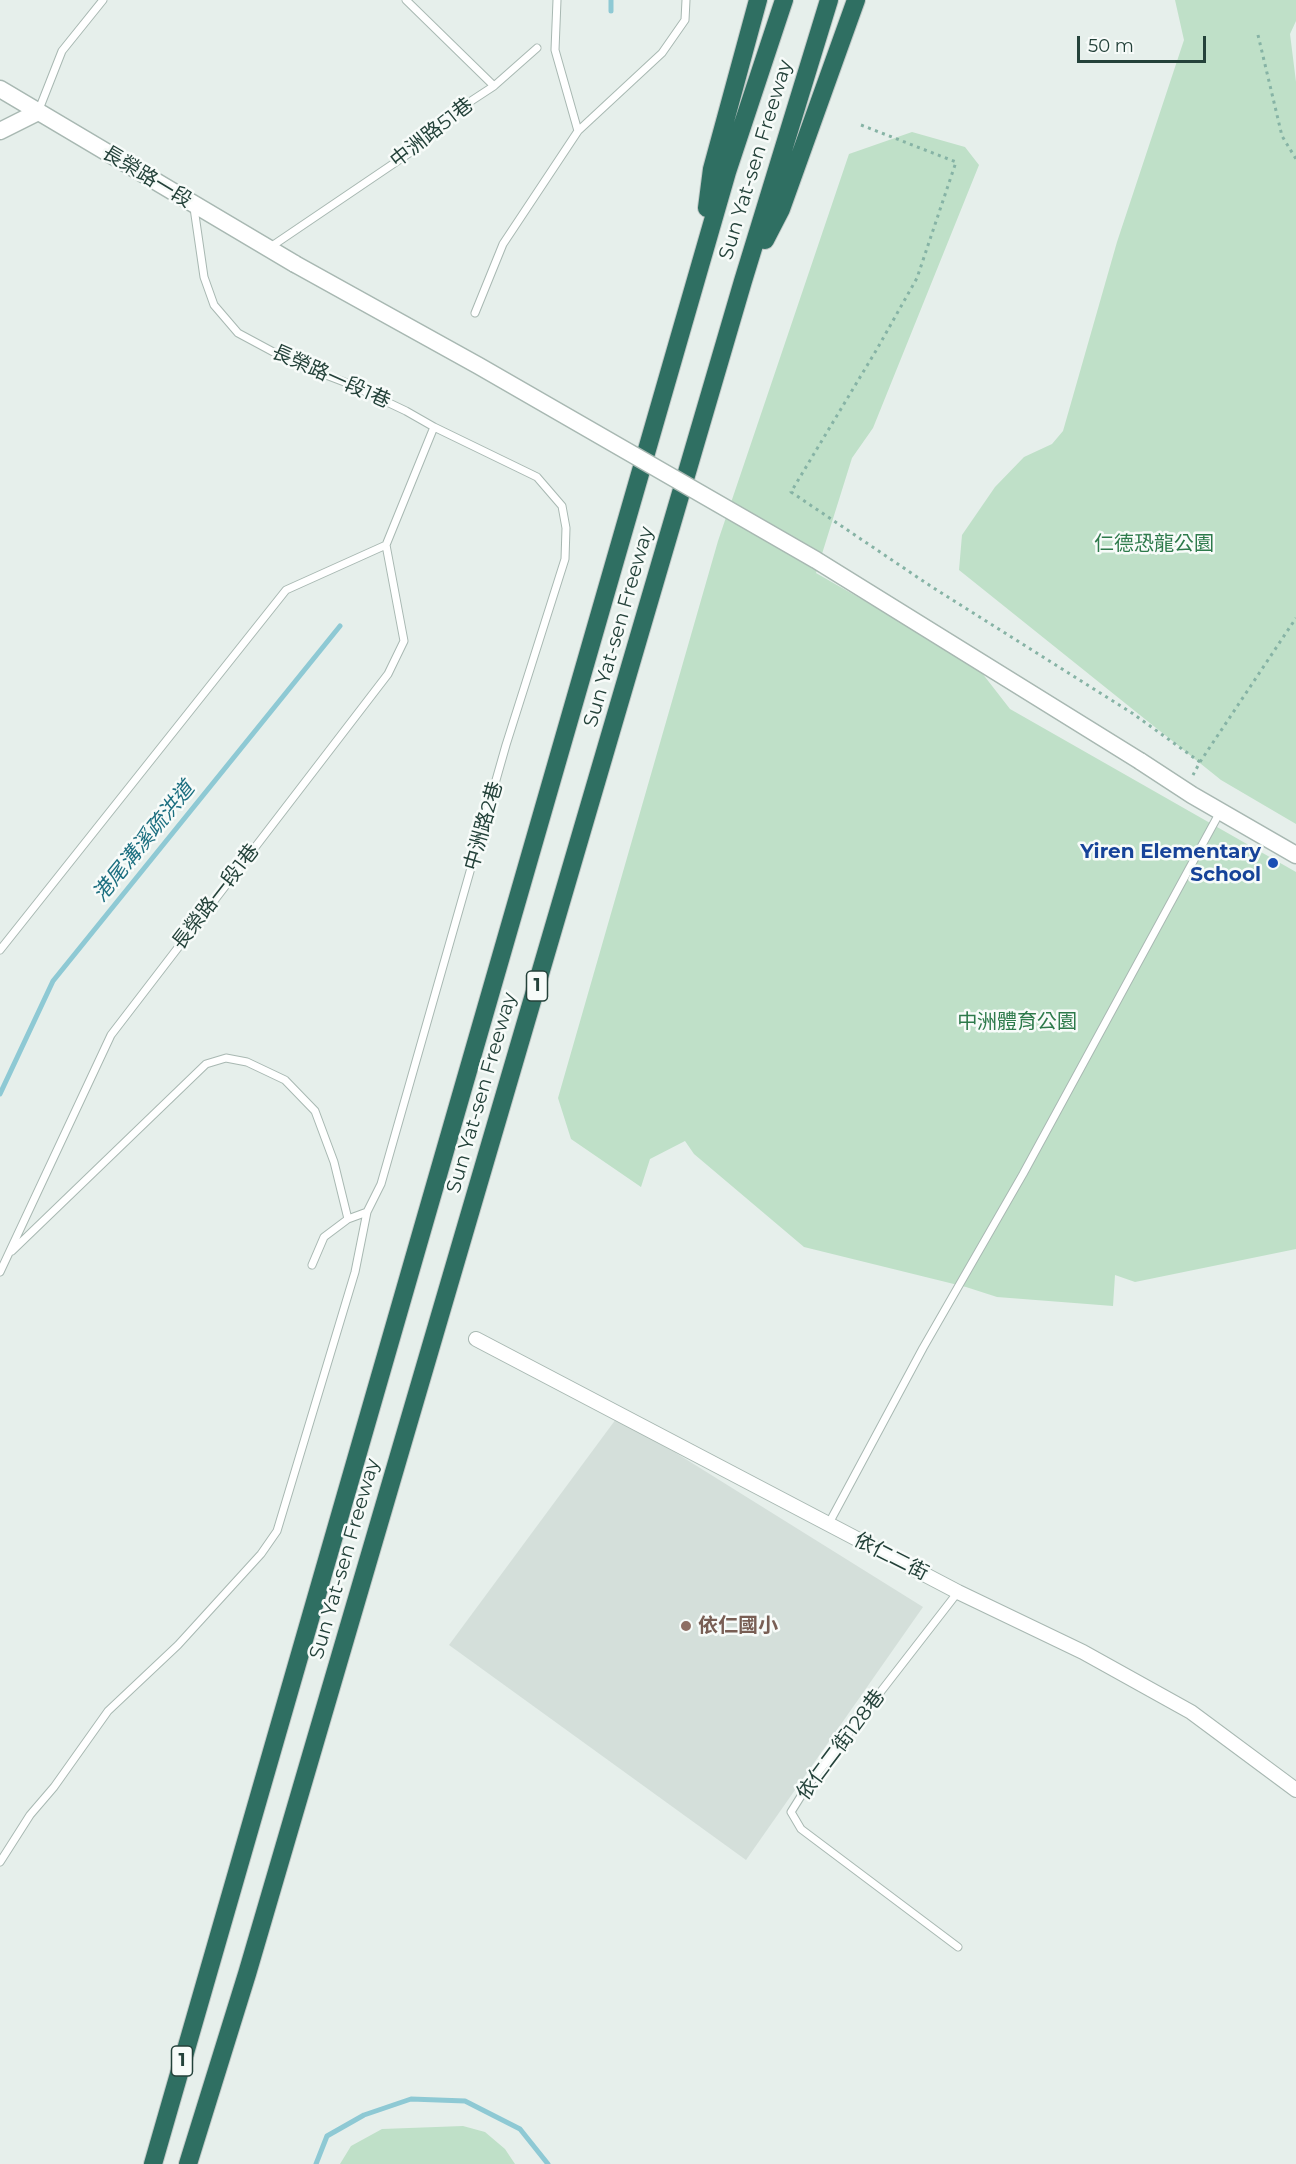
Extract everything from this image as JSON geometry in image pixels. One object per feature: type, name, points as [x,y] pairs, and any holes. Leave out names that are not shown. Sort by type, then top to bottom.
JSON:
[{"type":"highway","points":[[701,261],[712,169],[758,0]]},
{"type":"highway","name":"Sun Yat-sen Freeway","points":[[153,2164],[701,261],[727,172],[784,0]]},
{"type":"highway","name":"Sun Yat-sen Freeway","points":[[188,2164],[247,1974],[743,281],[829,0]]},
{"type":"highway","points":[[743,281],[781,209],[856,0]]},
{"type":"street","name":"長榮路一段","points":[[0,89],[295,264],[479,366],[816,560],[1192,795],[1296,855]]},
{"type":"street","points":[[0,130],[38,112]]},
{"type":"street","name":"依仁二街","points":[[476,1339],[828,1525],[958,1592],[1083,1652],[1191,1712],[1296,1790]]},
{"type":"lane","points":[[38,112],[62,51],[103,0]]},
{"type":"lane","name":"中洲路51巷","points":[[269,248],[424,143],[439,122],[494,86],[406,0]]},
{"type":"lane","points":[[557,0],[555,50],[578,131]]},
{"type":"lane","points":[[475,313],[503,244],[578,131],[662,53],[685,20],[686,0]]},
{"type":"lane","points":[[494,86],[537,48]]},
{"type":"lane","name":"長榮路一段1巷","points":[[194,205],[204,278],[214,305],[238,333],[292,363],[347,383],[434,427]]},
{"type":"lane","points":[[0,950],[286,590],[386,545],[434,427]]},
{"type":"lane","name":"中洲路2巷","points":[[0,1862],[30,1815],[54,1787],[108,1711],[178,1645],[261,1554],[277,1531],[355,1272],[367,1212],[381,1184],[506,745],[565,559],[566,528],[562,506],[537,477],[434,427]]},
{"type":"lane","name":"長榮路一段1巷","points":[[0,1272],[111,1035],[388,674],[404,641],[386,545]]},
{"type":"lane","points":[[828,1525],[917,1358],[1023,1174],[1221,810]]},
{"type":"lane","points":[[8,1255],[206,1064],[226,1058],[247,1062],[285,1080],[315,1111],[334,1162],[348,1219]]},
{"type":"lane","points":[[312,1265],[324,1237],[348,1219],[367,1212]]},
{"type":"lane","name":"依仁二街128巷","points":[[958,1592],[806,1788],[791,1812],[801,1829],[958,1947]]},
{"type":"path","points":[[1258,35],[1282,136],[1296,159]]},
{"type":"path","points":[[861,125],[956,162],[917,278],[791,492],[952,600],[1132,713],[1200,762]]},
{"type":"path","points":[[1192,795],[1193,776],[1200,762],[1296,618]]},
{"type":"shaded area","name":"依仁國小","points":[[616,1419],[676,1453],[923,1607],[746,1860],[449,1645]]},
{"type":"green space","name":"仁德恐龍公園","points":[[1175,0],[1296,0],[1296,21],[1290,34],[1296,82],[1296,824],[1221,780],[959,570],[962,535],[995,487],[1024,457],[1052,444],[1063,431],[1117,242],[1184,40]]},
{"type":"green space","name":"中洲體育公園","points":[[912,132],[965,147],[979,165],[873,428],[852,458],[816,573],[975,664],[1010,709],[1296,872],[1296,1249],[1135,1282],[1115,1275],[1113,1306],[997,1297],[966,1287],[804,1247],[694,1154],[685,1141],[650,1159],[641,1187],[571,1139],[558,1098],[718,541],[849,154]]},
{"type":"green space","points":[[463,2126],[485,2132],[505,2149],[515,2164],[340,2164],[351,2146],[382,2129]]},
{"type":"waterway","name":"港尾溝溪疏洪道","points":[[611,0],[611,11]]},
{"type":"waterway","name":"港尾溝溪疏洪道","points":[[0,1094],[53,981],[340,626]]},
{"type":"waterway","points":[[316,2164],[327,2136],[364,2115],[411,2099],[465,2101],[520,2129],[548,2164]]},
{"type":"place","name":"Yiren Elementary School","points":[[1273,863]]},
{"type":"place","name":"依仁國小","points":[[686,1626]]}]
